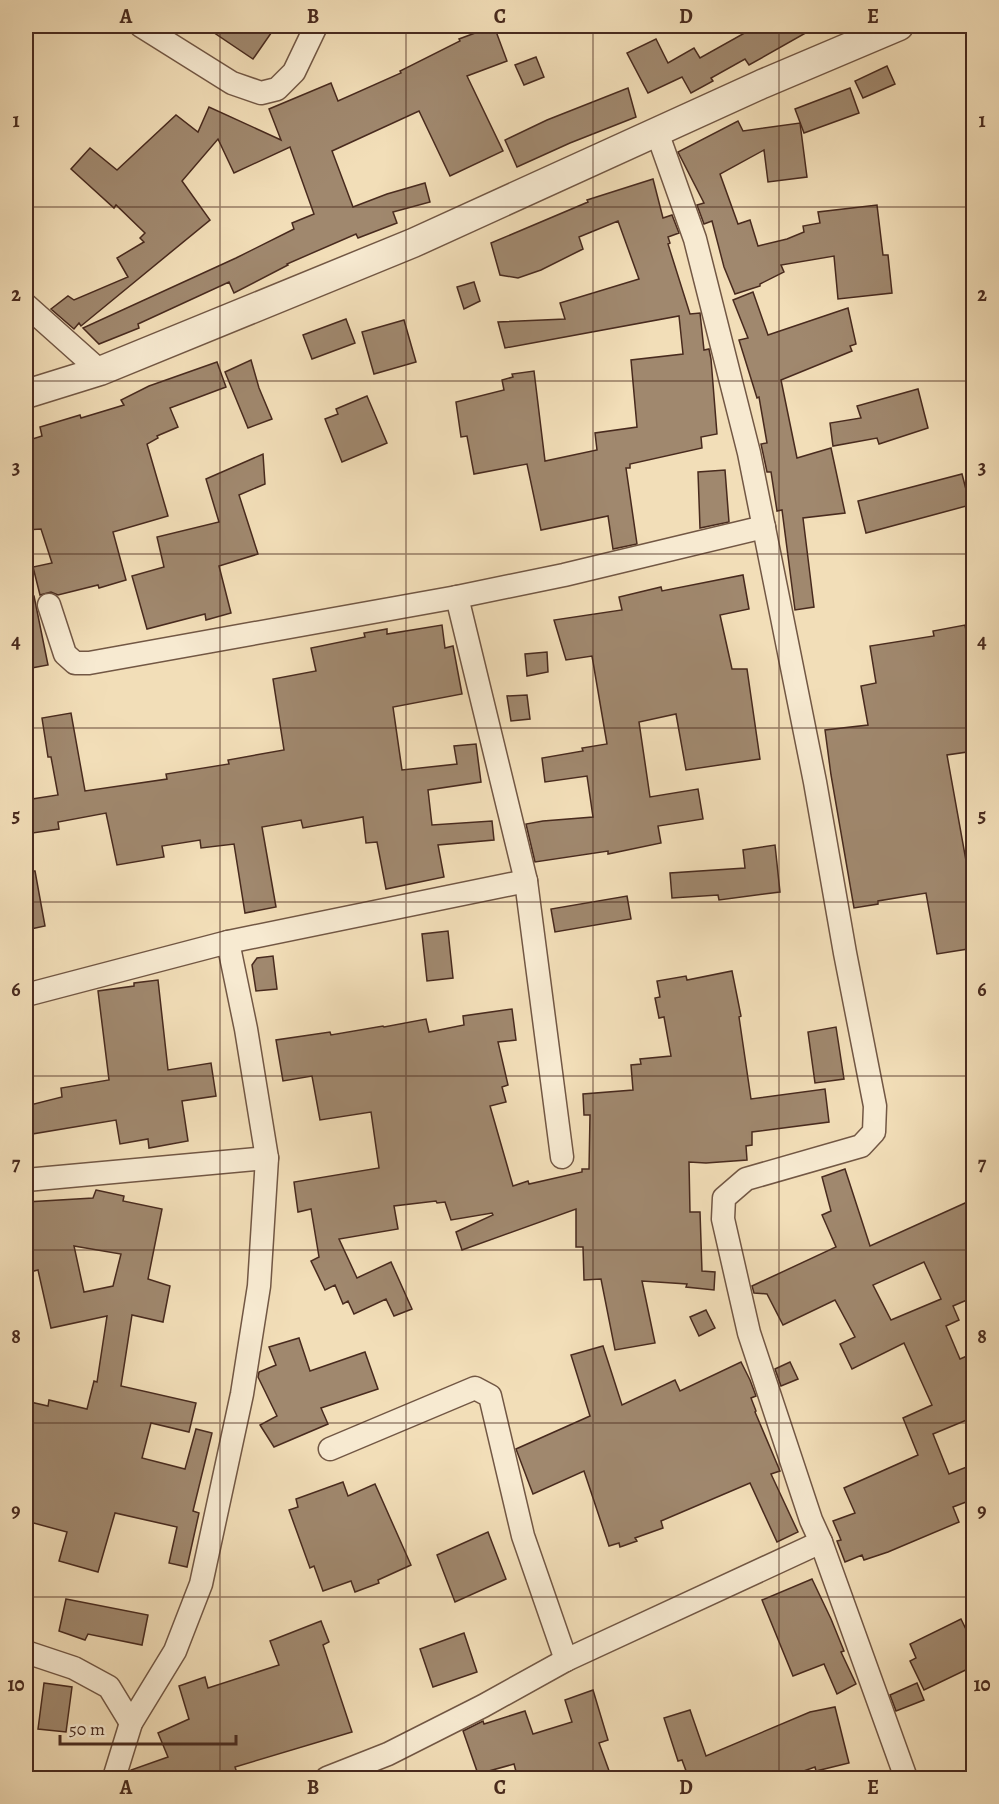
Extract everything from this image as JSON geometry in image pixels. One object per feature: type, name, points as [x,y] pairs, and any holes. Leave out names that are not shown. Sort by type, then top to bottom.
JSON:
[{"type":"street","points":[[141,26],[232,83],[261,93],[277,89],[294,72],[316,26]]},
{"type":"street","points":[[26,394],[100,370],[413,243],[762,84],[869,32],[899,26]]},
{"type":"street","points":[[657,132],[695,239],[750,453],[815,782],[844,953],[875,1106],[874,1132],[861,1146],[746,1179],[724,1198],[723,1219],[749,1333],[810,1520],[821,1542],[906,1779]]},
{"type":"street","points":[[26,305],[100,370]]},
{"type":"street","points":[[49,605],[64,654],[75,663],[100,661],[457,597],[564,575],[764,527]]},
{"type":"street","points":[[457,597],[526,881],[562,1157]]},
{"type":"street","points":[[26,995],[228,942],[526,881]]},
{"type":"street","points":[[114,1779],[131,1723],[175,1651],[201,1584],[242,1394],[259,1286],[267,1158],[246,1029],[228,942]]},
{"type":"street","points":[[26,1180],[267,1158]]},
{"type":"street","points":[[330,1449],[475,1388],[490,1396],[523,1536],[566,1660]]},
{"type":"street","points":[[327,1779],[388,1754],[483,1706],[566,1660],[821,1542]]},
{"type":"street","points":[[26,1652],[74,1668],[109,1687],[131,1723]]},
{"type":"building","points":[[204,26],[276,26],[253,59]]},
{"type":"building","points":[[494,26],[507,61],[467,76],[503,151],[450,176],[419,111],[332,151],[353,207],[425,183],[430,202],[393,212],[397,223],[358,238],[356,234],[287,264],[234,293],[229,282],[138,324],[139,328],[99,344],[83,328],[236,258],[294,229],[292,223],[314,214],[290,147],[234,173],[218,139],[182,181],[210,220],[81,326],[79,323],[74,329],[51,309],[68,296],[74,300],[128,277],[117,258],[144,242],[140,238],[145,233],[116,205],[114,208],[71,169],[90,148],[117,170],[176,115],[198,132],[209,107],[281,140],[269,109],[331,83],[338,101],[401,73],[400,71],[460,41],[459,39]]},
{"type":"building","points":[[757,26],[818,26],[749,65],[745,59],[711,78],[713,81],[691,93],[682,77],[648,93],[627,53],[656,39],[668,63],[694,48],[700,58]]},
{"type":"building","points":[[536,57],[544,77],[524,85],[515,65]]},
{"type":"building","points":[[887,66],[895,84],[863,98],[855,81]]},
{"type":"building","points":[[628,88],[636,117],[517,167],[505,140],[547,120]]},
{"type":"building","points":[[850,88],[859,113],[804,133],[795,109]]},
{"type":"building","points":[[738,121],[743,131],[800,123],[807,177],[768,182],[764,150],[720,174],[738,224],[750,220],[758,246],[787,239],[804,232],[803,226],[820,223],[818,212],[877,205],[883,255],[888,255],[892,293],[838,299],[834,256],[781,265],[784,272],[760,286],[735,294],[724,267],[712,221],[704,224],[697,205],[704,203],[678,152]]},
{"type":"building","points":[[653,179],[663,218],[672,215],[679,233],[668,237],[670,243],[668,244],[690,314],[700,313],[704,350],[709,349],[711,359],[717,434],[701,437],[702,448],[630,464],[630,468],[626,468],[637,544],[613,549],[608,516],[541,530],[527,464],[474,474],[467,436],[461,437],[456,402],[504,390],[502,380],[513,377],[512,374],[534,371],[545,461],[597,450],[595,433],[637,427],[631,360],[683,354],[679,316],[505,348],[498,322],[565,319],[560,303],[639,279],[618,221],[579,237],[583,249],[541,270],[518,278],[500,275],[491,243],[588,202],[587,200]]},
{"type":"building","points":[[474,282],[480,301],[464,309],[457,287]]},
{"type":"building","points":[[753,292],[768,335],[848,308],[856,344],[850,346],[852,351],[781,380],[797,458],[831,448],[845,513],[803,518],[814,607],[795,610],[782,510],[777,511],[771,472],[767,472],[761,444],[767,443],[759,397],[757,398],[739,340],[748,338],[733,300]]},
{"type":"building","points":[[346,319],[355,343],[312,359],[303,335]]},
{"type":"building","points":[[404,320],[416,362],[374,374],[362,332]]},
{"type":"building","points":[[251,360],[259,388],[272,419],[248,428],[225,372]]},
{"type":"building","points":[[217,362],[226,387],[170,408],[178,427],[157,436],[158,438],[147,444],[168,516],[113,532],[126,580],[99,588],[98,585],[58,595],[51,592],[40,595],[33,567],[52,563],[41,529],[26,530],[26,441],[42,436],[40,427],[124,405],[121,400],[149,386]]},
{"type":"building","points":[[918,389],[928,428],[879,444],[877,438],[833,446],[830,423],[861,418],[857,406]]},
{"type":"building","points":[[367,396],[387,443],[342,462],[325,419],[338,414],[336,409]]},
{"type":"building","points":[[263,454],[265,484],[239,495],[258,554],[219,566],[231,613],[206,620],[205,614],[147,629],[132,576],[164,567],[157,537],[219,522],[206,479]]},
{"type":"building","points":[[725,470],[729,522],[700,528],[698,472]]},
{"type":"building","points":[[962,474],[970,505],[866,533],[858,501]]},
{"type":"building","points":[[743,575],[749,609],[720,615],[732,669],[747,669],[760,759],[686,770],[676,714],[639,722],[650,797],[698,789],[703,819],[658,826],[661,843],[608,854],[608,851],[535,862],[526,824],[593,817],[587,776],[545,782],[542,758],[607,744],[592,656],[566,660],[554,620],[622,610],[619,597],[661,587],[662,591]]},
{"type":"building","points":[[34,596],[48,665],[26,669],[26,597]]},
{"type":"building","points":[[442,625],[445,648],[453,646],[462,694],[393,707],[402,770],[457,764],[454,746],[476,744],[481,782],[428,790],[432,825],[492,821],[494,840],[438,845],[444,877],[386,889],[377,842],[366,843],[363,817],[303,828],[301,820],[262,827],[276,907],[245,913],[234,844],[201,848],[200,840],[162,846],[164,857],[117,865],[106,813],[58,822],[59,829],[26,834],[26,800],[58,795],[51,757],[48,757],[42,718],[71,713],[85,791],[167,779],[166,774],[229,764],[228,760],[284,750],[273,679],[316,671],[311,648],[365,637],[364,633],[387,629],[387,634]]},
{"type":"building","points":[[965,625],[974,671],[974,751],[947,755],[974,905],[974,948],[937,954],[926,893],[878,901],[878,904],[854,908],[825,730],[868,725],[861,686],[876,683],[870,646],[934,636],[933,631]]},
{"type":"building","points":[[547,652],[548,672],[527,676],[525,654]]},
{"type":"building","points":[[527,695],[530,719],[511,721],[507,696]]},
{"type":"building","points":[[775,845],[780,892],[719,900],[718,895],[672,898],[670,873],[745,868],[743,850]]},
{"type":"building","points":[[26,871],[35,871],[45,926],[26,930]]},
{"type":"building","points":[[627,896],[631,919],[555,932],[551,909]]},
{"type":"building","points":[[448,931],[453,978],[427,981],[422,934]]},
{"type":"building","points":[[273,956],[277,989],[256,991],[252,965],[257,958]]},
{"type":"building","points":[[732,971],[741,1016],[739,1017],[751,1099],[825,1089],[829,1122],[752,1132],[752,1145],[746,1146],[747,1160],[689,1162],[690,1212],[700,1212],[702,1271],[715,1272],[714,1290],[686,1287],[687,1284],[642,1281],[655,1343],[615,1350],[601,1279],[584,1280],[583,1247],[576,1247],[576,1209],[462,1250],[456,1232],[493,1215],[492,1213],[451,1220],[445,1202],[394,1206],[398,1229],[339,1239],[357,1278],[391,1262],[412,1309],[394,1316],[386,1299],[354,1314],[348,1301],[343,1304],[335,1285],[325,1290],[311,1261],[319,1257],[311,1209],[298,1212],[294,1182],[379,1168],[371,1112],[320,1120],[312,1076],[283,1081],[276,1040],[330,1032],[331,1035],[426,1019],[429,1032],[464,1025],[463,1016],[512,1009],[516,1040],[498,1042],[508,1085],[502,1087],[506,1102],[490,1106],[513,1186],[528,1181],[529,1184],[589,1169],[590,1115],[584,1115],[583,1094],[633,1090],[631,1065],[641,1064],[640,1059],[671,1056],[664,1017],[659,1018],[655,998],[660,997],[657,981],[686,976],[687,980]]},
{"type":"building","points":[[158,980],[168,1070],[211,1063],[216,1096],[182,1101],[188,1141],[149,1148],[148,1139],[120,1144],[116,1120],[26,1135],[26,1106],[62,1097],[61,1088],[109,1080],[98,991]]},
{"type":"building","points":[[836,1027],[844,1079],[815,1083],[808,1032]]},
{"type":"building","points":[[845,1169],[870,1246],[974,1199],[974,1297],[953,1306],[959,1320],[946,1326],[960,1359],[974,1353],[974,1417],[933,1434],[949,1474],[974,1464],[974,1499],[953,1507],[959,1522],[888,1552],[864,1560],[862,1555],[845,1562],[837,1541],[841,1540],[833,1521],[855,1513],[844,1488],[918,1455],[903,1418],[932,1405],[904,1343],[852,1369],[840,1344],[855,1337],[835,1300],[783,1325],[767,1294],[754,1293],[752,1286],[836,1247],[822,1215],[831,1211],[822,1177]],"holes":[[[924,1262],[941,1299],[891,1320],[873,1285]]]},
{"type":"building","points":[[96,1190],[124,1196],[123,1201],[162,1209],[148,1279],[170,1286],[163,1322],[132,1315],[121,1386],[196,1403],[189,1432],[151,1423],[142,1458],[185,1469],[196,1429],[212,1433],[193,1511],[199,1513],[187,1567],[169,1563],[177,1527],[115,1513],[98,1572],[59,1561],[67,1532],[26,1521],[26,1401],[48,1406],[49,1400],[87,1409],[94,1381],[97,1382],[107,1316],[51,1328],[38,1270],[26,1273],[26,1202],[93,1198]],"holes":[[[74,1246],[121,1254],[113,1286],[84,1292]]]},
{"type":"building","points":[[706,1310],[715,1328],[699,1336],[690,1317]]},
{"type":"building","points":[[299,1338],[310,1371],[365,1352],[378,1389],[321,1408],[328,1424],[274,1447],[260,1425],[277,1416],[258,1377],[259,1372],[276,1365],[269,1347]]},
{"type":"building","points":[[603,1346],[622,1405],[675,1380],[680,1391],[741,1362],[756,1396],[751,1398],[755,1412],[780,1471],[771,1474],[798,1532],[777,1542],[750,1483],[661,1521],[663,1528],[635,1538],[637,1541],[620,1547],[619,1543],[609,1546],[584,1471],[533,1494],[516,1449],[590,1416],[571,1355]]},
{"type":"building","points":[[790,1362],[798,1379],[781,1386],[775,1369]]},
{"type":"building","points":[[343,1482],[348,1496],[375,1484],[411,1565],[378,1580],[379,1583],[355,1592],[351,1581],[323,1591],[314,1566],[310,1568],[289,1510],[298,1507],[296,1499]]},
{"type":"building","points":[[488,1532],[506,1579],[455,1602],[437,1555]]},
{"type":"building","points":[[812,1579],[831,1619],[844,1651],[841,1652],[856,1684],[837,1694],[824,1664],[793,1676],[762,1600]]},
{"type":"building","points":[[66,1599],[148,1615],[142,1645],[88,1634],[85,1640],[59,1631]]},
{"type":"building","points":[[961,1619],[974,1646],[974,1666],[924,1690],[910,1661],[916,1658],[910,1644]]},
{"type":"building","points":[[321,1621],[329,1642],[323,1645],[352,1732],[235,1767],[239,1779],[128,1779],[131,1770],[168,1757],[158,1733],[189,1719],[179,1686],[205,1677],[208,1688],[279,1665],[270,1641]]},
{"type":"building","points":[[464,1633],[477,1672],[433,1687],[420,1649]]},
{"type":"building","points":[[44,1683],[72,1687],[66,1732],[38,1729]]},
{"type":"building","points":[[917,1683],[924,1700],[896,1711],[890,1695]]},
{"type":"building","points":[[593,1690],[608,1740],[599,1743],[612,1779],[518,1779],[514,1764],[478,1774],[463,1731],[483,1721],[484,1724],[525,1711],[533,1734],[572,1722],[565,1700]]},
{"type":"building","points":[[835,1707],[849,1763],[816,1771],[815,1767],[781,1779],[689,1779],[682,1760],[678,1761],[664,1718],[690,1710],[706,1756],[810,1712]]}]
